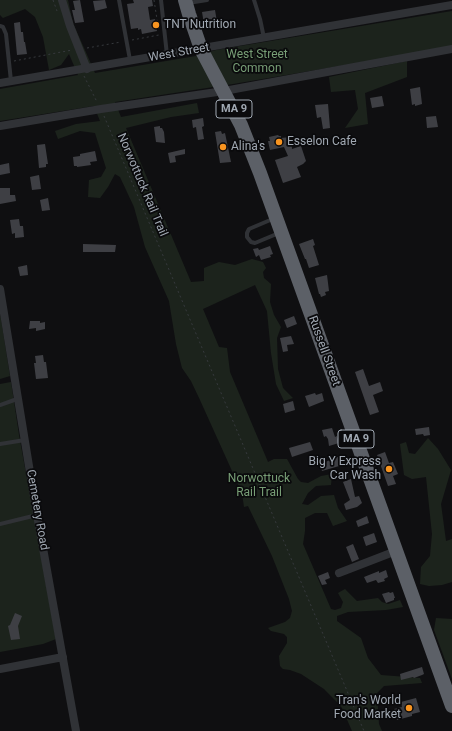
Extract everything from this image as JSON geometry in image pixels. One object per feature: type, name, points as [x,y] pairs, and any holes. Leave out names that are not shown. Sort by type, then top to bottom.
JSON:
[{"type":"highway","name":"Russell Street","points":[[186,1],[188,14],[201,49],[241,125],[282,232],[452,706]]},
{"type":"street","points":[[62,0],[84,69]]},
{"type":"street","name":"West Street","points":[[0,83],[452,6]]},
{"type":"street","points":[[0,126],[101,109],[224,91],[452,49]]},
{"type":"street","name":"Cemetery Road","points":[[0,289],[17,399],[76,731]]},
{"type":"street","points":[[339,573],[396,551]]},
{"type":"street","points":[[0,669],[64,657]]},
{"type":"lane","points":[[119,0],[131,61]]},
{"type":"lane","points":[[161,0],[168,55]]},
{"type":"lane","points":[[186,1],[206,0]]},
{"type":"lane","points":[[254,0],[264,38]]},
{"type":"lane","points":[[0,26],[5,30],[11,82]]},
{"type":"lane","points":[[276,217],[249,229],[247,237],[251,242],[255,243],[282,232]]},
{"type":"lane","points":[[0,404],[17,399]]},
{"type":"lane","points":[[0,444],[25,440]]},
{"type":"lane","points":[[0,524],[37,515]]},
{"type":"path","points":[[52,0],[58,14]]},
{"type":"path","points":[[154,0],[158,28]]},
{"type":"path","points":[[84,48],[160,36]]},
{"type":"path","points":[[9,62],[74,50],[72,47]]},
{"type":"path","name":"Norwottuck Rail Trail","points":[[84,69],[364,731]]},
{"type":"green space","name":"West Street Common","points":[[0,0],[68,0],[73,23],[95,73],[196,56],[216,50],[452,11],[452,47],[233,84],[115,102],[121,117],[197,103],[199,113],[171,117],[126,128],[191,282],[204,281],[204,268],[219,262],[235,265],[252,259],[263,262],[266,268],[263,272],[264,278],[271,284],[270,302],[274,315],[281,327],[277,338],[278,369],[283,388],[293,398],[284,401],[276,384],[267,311],[255,285],[203,309],[219,347],[227,348],[230,372],[268,462],[274,459],[287,459],[301,482],[308,483],[321,476],[332,474],[331,485],[316,486],[308,493],[302,504],[308,505],[321,496],[334,495],[338,508],[347,521],[333,526],[327,513],[315,513],[305,518],[303,544],[331,609],[335,610],[341,608],[343,602],[338,593],[345,589],[357,601],[378,598],[382,602],[388,604],[400,600],[403,607],[386,610],[348,612],[337,616],[337,621],[361,638],[368,658],[381,675],[420,678],[422,683],[384,686],[377,693],[379,724],[382,731],[352,731],[342,708],[324,689],[301,674],[283,669],[280,666],[279,656],[287,643],[287,637],[284,634],[271,631],[268,628],[285,622],[290,618],[292,611],[289,599],[272,556],[248,506],[244,507],[242,493],[200,400],[191,381],[182,368],[176,344],[169,301],[145,247],[134,207],[120,177],[115,174],[100,198],[88,197],[89,180],[101,177],[106,168],[95,133],[80,131],[58,139],[55,131],[76,124],[100,121],[94,106],[0,121],[0,89],[78,75],[69,54],[61,65],[49,70],[43,37],[35,17],[25,9],[3,18],[0,15]]},
{"type":"green space","points":[[407,61],[407,77],[365,93],[368,124],[345,128],[358,109],[355,90],[331,92],[329,77]]},
{"type":"green space","points":[[0,313],[10,376],[0,379]]},
{"type":"green space","points":[[11,382],[19,435],[56,639],[43,644],[0,652],[0,384]]},
{"type":"green space","points":[[428,438],[438,449],[451,470],[441,504],[446,541],[452,539],[452,582],[442,585],[429,586],[420,584],[421,567],[430,556],[432,534],[426,477],[412,479],[404,475],[400,444],[406,442],[409,453],[415,454]]},
{"type":"green space","points":[[436,618],[452,619],[452,679],[434,630]]},
{"type":"building","points":[[80,0],[84,22],[75,23],[72,10],[75,10],[73,1]]},
{"type":"building","points":[[105,0],[107,8],[95,11],[93,1]]},
{"type":"building","points":[[133,0],[152,0],[153,6],[148,7],[150,20],[155,19],[157,31],[142,34],[141,29],[131,29],[127,4],[134,3]]},
{"type":"building","points":[[215,10],[217,22],[204,24],[202,12]]},
{"type":"building","points":[[20,22],[27,54],[17,55],[14,23]]},
{"type":"building","points":[[420,87],[422,104],[415,106],[415,104],[412,105],[410,89]]},
{"type":"building","points":[[382,96],[384,106],[372,108],[370,98]]},
{"type":"building","points":[[328,104],[330,128],[323,129],[321,117],[317,118],[315,105]]},
{"type":"building","points":[[436,116],[438,127],[427,128],[426,117]]},
{"type":"building","points":[[203,118],[204,126],[202,127],[204,139],[198,140],[196,127],[193,128],[192,120]]},
{"type":"building","points":[[160,126],[164,132],[165,143],[156,142],[154,127]]},
{"type":"building","points":[[221,131],[222,134],[225,133],[231,162],[220,163],[215,132]]},
{"type":"building","points":[[278,135],[281,136],[281,138],[291,137],[292,149],[301,146],[306,161],[297,167],[301,177],[283,183],[275,160],[288,156],[284,147],[270,150],[268,141],[270,141],[269,137]]},
{"type":"building","points":[[45,144],[48,164],[46,164],[46,167],[39,168],[37,145]]},
{"type":"building","points":[[185,149],[185,154],[175,156],[176,162],[170,163],[168,153]]},
{"type":"building","points":[[95,151],[97,161],[90,162],[91,165],[74,166],[73,157]]},
{"type":"building","points":[[9,163],[10,173],[0,175],[0,165]]},
{"type":"building","points":[[39,175],[41,189],[32,190],[30,177]]},
{"type":"building","points":[[0,188],[10,188],[10,195],[15,195],[16,201],[0,204]]},
{"type":"building","points":[[48,198],[50,210],[42,211],[40,200]]},
{"type":"building","points":[[19,219],[20,226],[23,226],[24,237],[15,238],[15,233],[12,234],[10,220]]},
{"type":"building","points":[[313,239],[315,245],[313,246],[319,265],[309,268],[299,244]]},
{"type":"building","points":[[83,244],[116,245],[115,252],[83,252]]},
{"type":"building","points":[[270,246],[273,254],[270,255],[271,257],[261,260],[259,255],[256,257],[253,249],[258,248],[259,250]]},
{"type":"building","points":[[27,265],[28,275],[20,276],[18,267]]},
{"type":"building","points":[[327,275],[329,291],[325,292],[326,295],[321,297],[315,278]]},
{"type":"building","points":[[294,316],[297,324],[287,328],[284,320]]},
{"type":"building","points":[[30,321],[40,321],[40,323],[45,322],[45,329],[36,331],[36,328],[29,329]]},
{"type":"building","points":[[291,336],[294,344],[287,345],[288,351],[283,352],[280,338]]},
{"type":"building","points":[[43,355],[44,362],[46,362],[48,378],[36,379],[34,363],[36,363],[35,356]]},
{"type":"building","points":[[363,369],[369,386],[380,382],[383,391],[373,395],[379,412],[370,415],[355,372]]},
{"type":"building","points":[[315,393],[316,395],[322,393],[324,401],[309,407],[305,396]]},
{"type":"building","points":[[293,401],[295,410],[285,413],[283,404]]},
{"type":"building","points":[[429,427],[430,435],[416,435],[415,429]]},
{"type":"building","points":[[332,428],[339,443],[329,446],[328,439],[326,436],[324,437],[322,430]]},
{"type":"building","points":[[310,442],[313,450],[292,457],[289,448]]},
{"type":"building","name":"Big Y Express Car Wash","points":[[385,452],[389,463],[393,462],[398,474],[393,476],[396,484],[388,486],[377,455]]},
{"type":"building","points":[[343,455],[346,464],[322,471],[320,464]]},
{"type":"building","points":[[351,479],[355,497],[359,496],[362,503],[357,507],[346,510],[344,504],[350,500],[343,482]]},
{"type":"building","points":[[367,516],[369,523],[358,527],[356,521]]},
{"type":"building","points":[[374,533],[377,542],[366,546],[363,537]]},
{"type":"building","points":[[353,544],[359,559],[352,562],[346,547]]},
{"type":"building","points":[[386,570],[388,577],[384,579],[385,581],[378,583],[376,580],[367,583],[364,577],[379,571],[379,573]]},
{"type":"building","points":[[328,572],[330,578],[325,580],[327,584],[322,585],[318,576]]},
{"type":"building","points":[[393,592],[395,598],[394,600],[386,603],[382,594]]},
{"type":"building","points":[[15,613],[22,616],[18,626],[20,639],[11,640],[8,626],[10,625]]},
{"type":"building","points":[[422,667],[424,674],[414,678],[401,680],[400,674]]},
{"type":"building","points":[[416,698],[420,712],[397,720],[394,709],[402,707],[401,702]]},
{"type":"place","name":"TNT Nutrition","points":[[156,25]]},
{"type":"place","name":"Esselon Cafe","points":[[279,142]]},
{"type":"place","name":"Alina's","points":[[223,147]]},
{"type":"place","name":"Big Y Express Car Wash","points":[[389,469]]},
{"type":"place","name":"Tran's World Food Market","points":[[409,708]]}]
